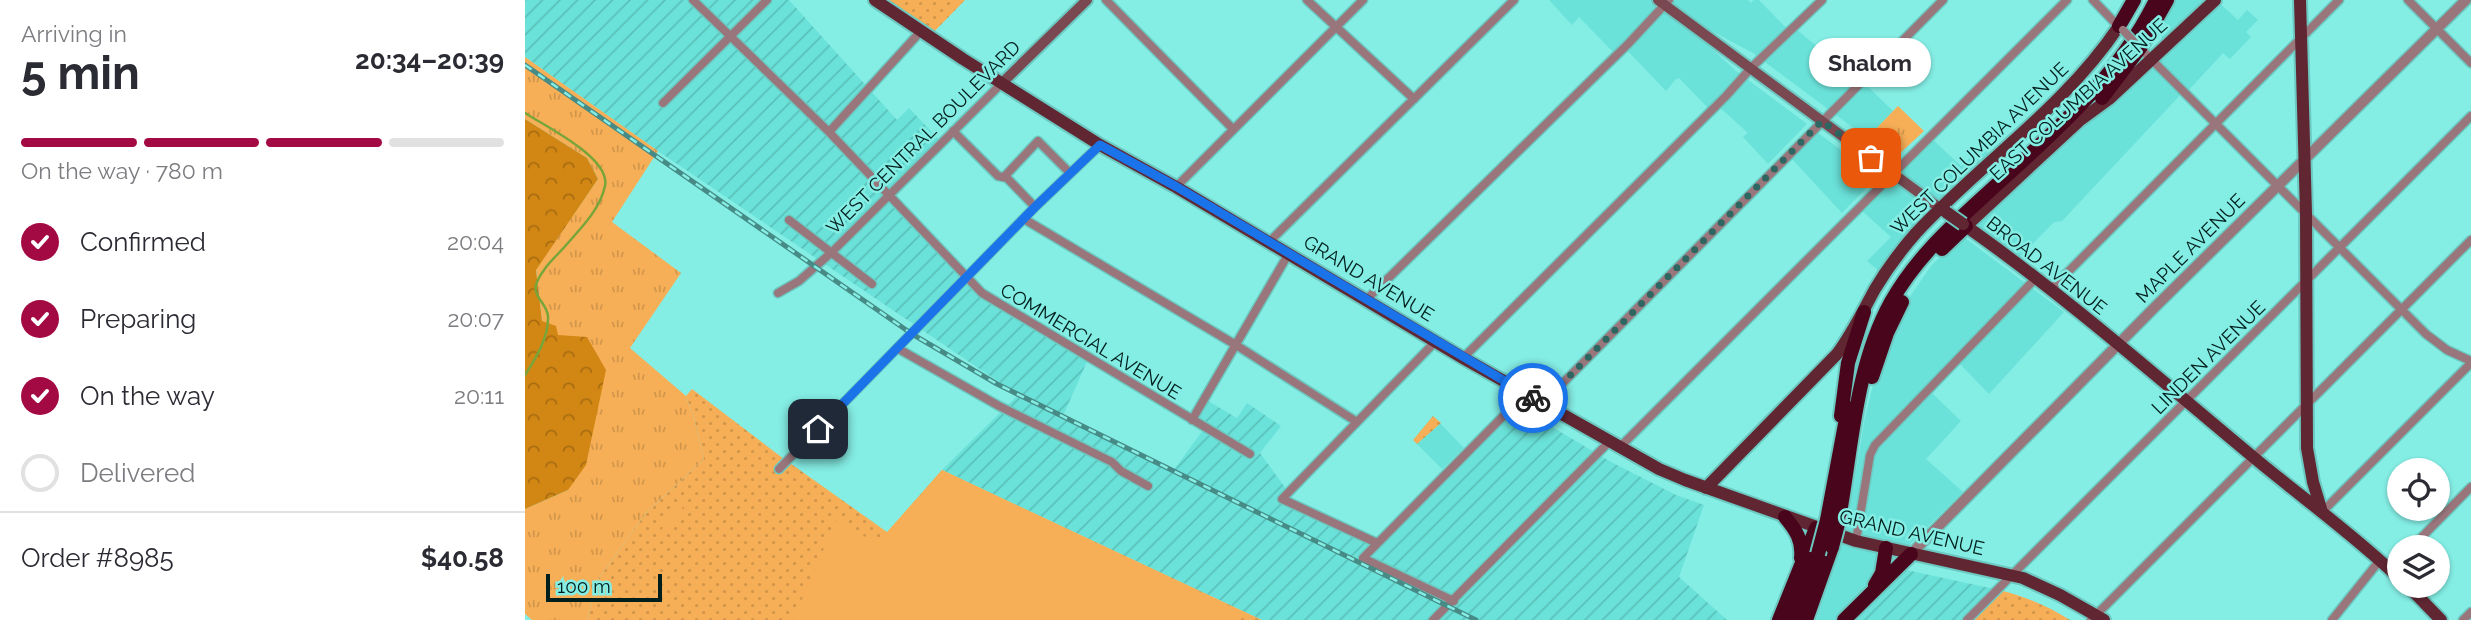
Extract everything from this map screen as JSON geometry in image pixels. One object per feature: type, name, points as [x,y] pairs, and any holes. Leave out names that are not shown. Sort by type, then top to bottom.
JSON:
[{"type":"highway","points":[[2121,28],[2134,0]]},
{"type":"highway","points":[[1845,449],[1854,372],[1862,344],[1878,307],[1899,271],[1936,228],[2087,86],[2121,42],[2145,0]]},
{"type":"highway","points":[[1793,620],[1827,524],[1869,354],[1884,315],[1905,280],[1940,238],[2091,95],[2133,41],[2156,0]]},
{"type":"highway","points":[[2079,121],[2115,82],[2167,0]]},
{"type":"highway","points":[[1845,449],[1882,345],[1902,302],[1927,265],[1965,225]]},
{"type":"highway","points":[[1845,449],[1846,371],[1864,312]]},
{"type":"highway","points":[[1779,620],[1802,551],[1800,539],[1785,517]]},
{"type":"highway","points":[[1806,620],[1832,547],[1827,524]]},
{"type":"highway","points":[[1800,563],[1827,524]]},
{"type":"highway","points":[[1844,620],[1879,579],[1886,548]]},
{"type":"highway","points":[[1844,620],[1911,554]]},
{"type":"main road","name":"GRAND AVENUE","points":[[875,0],[1100,145],[1177,187],[1525,394],[1659,469],[1785,517],[1827,524],[1856,541],[2012,575],[2047,588],[2097,618]]},
{"type":"main road","name":"WEST CENTRAL BOULEVARD","points":[[1002,83],[1087,0]]},
{"type":"main road","name":"EAST COLUMBIA AVENUE","points":[[1965,225],[2079,121],[2109,99],[2215,0]]},
{"type":"main road","points":[[2300,0],[2306,213],[2306,404],[2310,469],[2322,512]]},
{"type":"main road","name":"BROAD AVENUE","points":[[1664,2],[2050,290],[2253,457],[2387,562]]},
{"type":"main road","name":"WEST COLUMBIA AVENUE","points":[[1706,488],[1836,354],[1895,258],[2069,90],[2121,28]]},
{"type":"main road","points":[[2420,598],[2441,620]]},
{"type":"street","name":"COMMERCIAL AVENUE","points":[[693,0],[829,132],[982,293],[1250,454]]},
{"type":"street","points":[[663,103],[767,0]]},
{"type":"street","points":[[1106,0],[1233,129]]},
{"type":"street","points":[[1307,0],[1414,100]]},
{"type":"street","points":[[1177,187],[1363,0]]},
{"type":"street","points":[[1269,242],[1514,0]]},
{"type":"street","points":[[1463,358],[1822,0]]},
{"type":"street","points":[[1543,403],[1943,0]]},
{"type":"street","points":[[1433,620],[2067,0]]},
{"type":"street","points":[[2093,0],[2401,309],[2437,342],[2471,362],[2322,512]]},
{"type":"street","points":[[2050,290],[2339,0]]},
{"type":"street","points":[[2407,0],[2471,63]]},
{"type":"street","name":"MAPLE AVENUE","points":[[1911,554],[2466,0]]},
{"type":"street","points":[[1367,299],[1624,48],[1664,2]]},
{"type":"street","points":[[829,132],[921,31]]},
{"type":"street","name":"WEST CENTRAL BOULEVARD","points":[[778,293],[799,281],[832,252],[1002,83]]},
{"type":"street","name":"LINDEN AVENUE","points":[[1967,620],[2471,116]]},
{"type":"street","points":[[953,131],[998,176],[1004,177],[1035,207]]},
{"type":"street","points":[[1004,177],[1038,141],[1070,173]]},
{"type":"street","points":[[779,469],[1035,207],[1100,145]]},
{"type":"street","points":[[789,219],[872,284]]},
{"type":"street","points":[[1024,219],[1236,345],[1357,422]]},
{"type":"street","points":[[2097,618],[2253,457],[2471,240]]},
{"type":"street","points":[[1192,420],[1289,253]]},
{"type":"street","points":[[1856,541],[1870,456],[1876,443],[2035,279]]},
{"type":"street","points":[[1377,543],[1282,499],[1436,341]]},
{"type":"street","points":[[897,348],[999,406],[1112,462],[1121,471],[1148,486]]},
{"type":"street","points":[[1454,601],[1363,558],[1525,394]]},
{"type":"street","points":[[2424,535],[2471,488]]},
{"type":"street","points":[[2332,620],[2387,570]]},
{"type":"street","points":[[2463,620],[2471,612]]},
{"type":"shaded area","points":[[525,0],[789,0],[897,120],[909,108],[941,142],[887,195],[982,293],[1089,357],[1063,416],[1173,471],[1206,426],[1192,417],[1203,398],[1237,418],[1247,403],[1281,426],[1260,453],[1294,500],[1380,541],[1517,406],[1611,462],[1676,495],[1704,505],[1679,577],[1727,620],[1262,620],[942,470],[1018,395],[658,151],[525,57]]},
{"type":"shaded area","points":[[1549,0],[1748,0],[1751,3],[1759,0],[1790,32],[1795,28],[1857,85],[1862,81],[1893,111],[1867,138],[1753,53],[1667,7],[1736,71],[1807,124],[1768,164],[1743,137],[1748,133],[1717,105],[1711,111],[1679,78],[1666,91],[1625,48],[1616,55],[1579,17],[1572,25]]},
{"type":"shaded area","points":[[2173,0],[2205,0],[2161,43],[2161,32]]},
{"type":"shaded area","points":[[2216,0],[2238,20],[2247,10],[2258,20],[2246,32],[2251,37],[2230,59],[2223,53],[2062,221],[2054,222],[2014,263],[1966,226]]},
{"type":"shaded area","points":[[1818,133],[1877,177],[1842,213],[1792,159]]},
{"type":"shaded area","points":[[1930,137],[1961,166],[1981,147],[1995,159],[1884,275],[1867,261],[1891,237],[1860,209]]},
{"type":"shaded area","points":[[1960,237],[1965,238],[2064,312],[1989,394],[1960,364],[1932,393],[1961,421],[1926,459],[1963,492],[1909,545],[1887,540],[1879,575],[1842,617],[1836,620],[1816,620],[1846,530],[1865,417],[1875,377],[1909,298],[1931,266]]},
{"type":"shaded area","points":[[1433,416],[1464,448],[1442,469],[1413,440]]},
{"type":"shaded area","points":[[1897,568],[1999,590],[1968,620],[1836,620]]},
{"type":"green space","points":[[875,0],[965,0],[929,37]]},
{"type":"green space","points":[[525,57],[658,151],[612,222],[681,273],[630,348],[686,396],[704,459],[646,513],[599,578],[587,620],[532,620],[525,614],[525,509],[568,490],[558,335],[542,321],[536,269],[598,179],[587,158],[525,119]]},
{"type":"green space","points":[[1898,106],[1924,131],[1895,158],[1867,138]]},
{"type":"green space","points":[[525,119],[587,158],[598,179],[536,270],[542,321],[556,326],[558,335],[587,337],[606,370],[586,465],[568,490],[525,509]]},
{"type":"green space","points":[[692,389],[887,532],[942,470],[1262,620],[587,620],[599,578],[646,513],[704,459],[686,396]]},
{"type":"green space","points":[[1433,416],[1441,423],[1417,444],[1413,440]]},
{"type":"green space","points":[[942,470],[1238,610],[1235,620],[793,620],[837,518],[879,546]]},
{"type":"green space","points":[[684,495],[689,498],[659,543],[655,540]]},
{"type":"green space","points":[[1999,590],[2036,602],[2070,620],[1968,620]]},
{"type":"waterway","points":[[525,113],[588,154],[604,175],[605,186],[590,217],[546,267],[537,282],[536,291],[547,311],[548,324],[541,347],[525,375]]},
{"type":"railway","points":[[525,65],[912,334],[997,384],[1476,620]]},
{"type":"way so far","points":[[1533,398],[1543,403],[1822,121],[1871,158]]},
{"type":"place","name":"Shalom","points":[[1871,158]]},
{"type":"route","points":[[818,429],[1035,207],[1100,145],[1177,187],[1533,398]]}]
